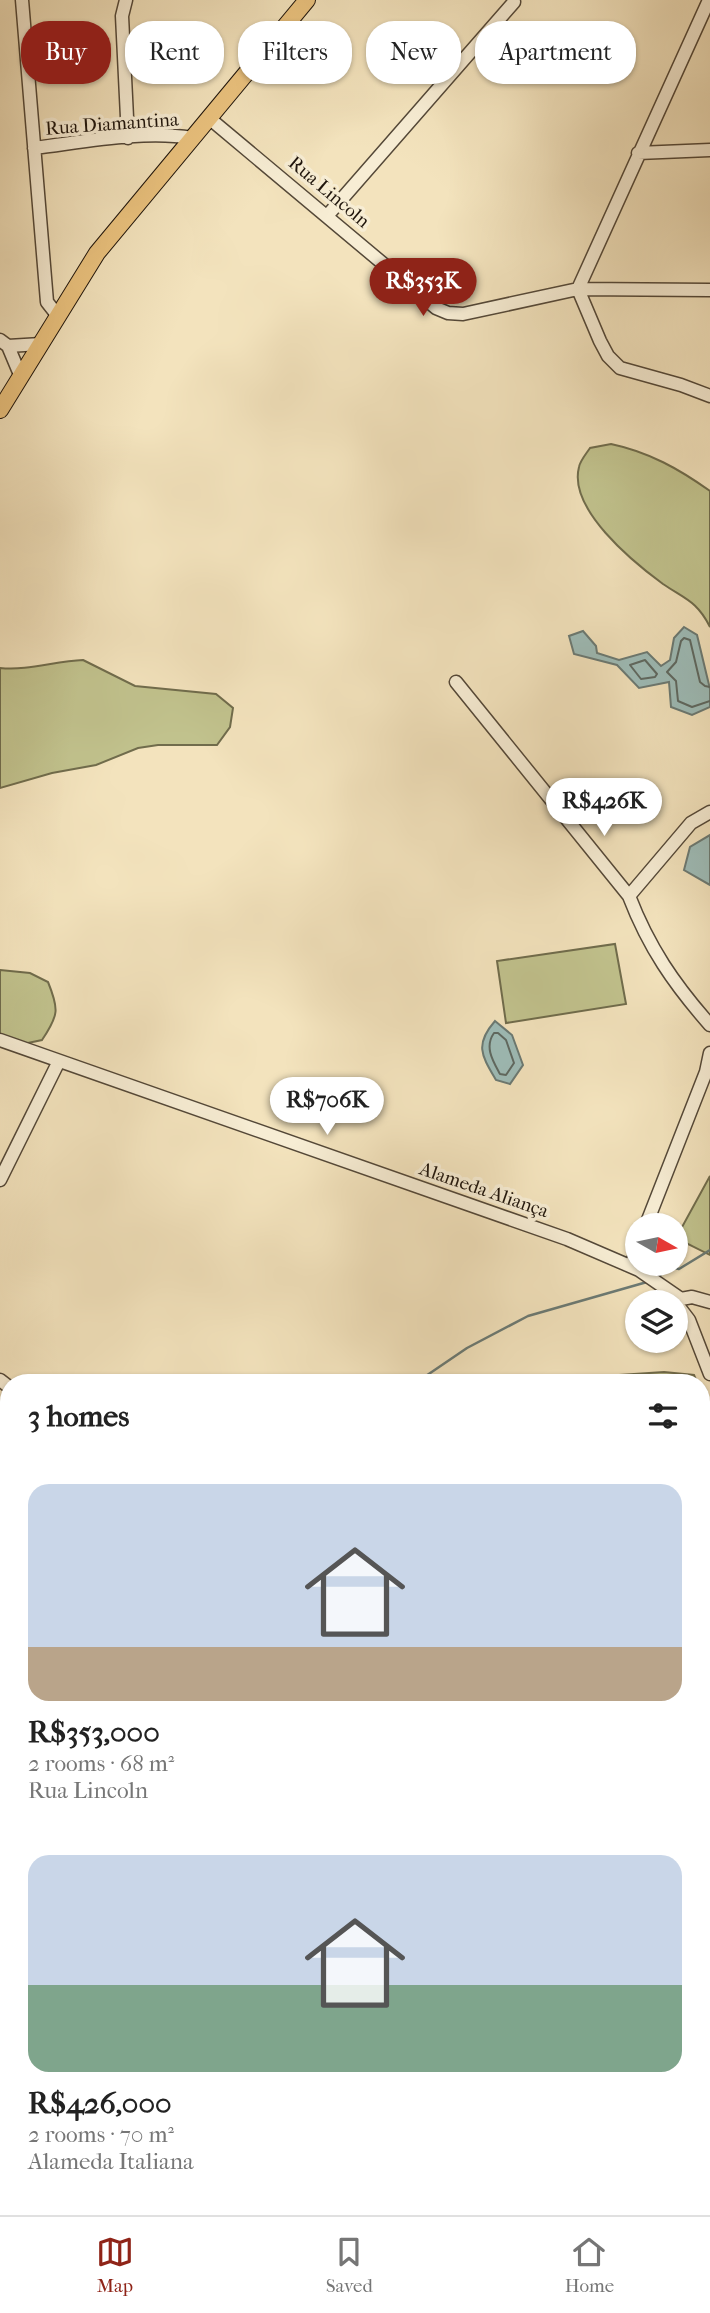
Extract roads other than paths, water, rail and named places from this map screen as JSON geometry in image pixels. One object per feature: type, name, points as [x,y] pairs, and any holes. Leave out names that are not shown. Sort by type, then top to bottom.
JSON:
[{"type":"main road","points":[[0,410],[97,253],[307,0]]},
{"type":"street","points":[[22,0],[47,302],[58,316]]},
{"type":"street","points":[[125,0],[122,16],[128,138]]},
{"type":"street","points":[[709,0],[578,289],[600,341],[608,356],[620,368],[710,396]]},
{"type":"street","points":[[327,216],[514,2]]},
{"type":"street","name":"Rua Lincoln","points":[[209,118],[436,308],[449,313],[463,314],[578,289],[710,290]]},
{"type":"street","name":"Rua Diamantina","points":[[34,148],[128,138],[192,138]]},
{"type":"street","points":[[638,153],[710,150]]},
{"type":"street","points":[[20,377],[4,343],[41,344]]},
{"type":"street","points":[[456,682],[629,896],[649,942],[681,991],[710,1025]]},
{"type":"street","points":[[629,896],[691,823],[710,812]]},
{"type":"street","name":"Alameda Aliança","points":[[0,1040],[567,1239],[625,1264]]},
{"type":"street","points":[[651,1213],[706,1072],[710,1053]]},
{"type":"street","points":[[0,1180],[59,1061]]},
{"type":"street","name":"Alameda Aliança","points":[[648,1276],[681,1299],[692,1297],[710,1302]]},
{"type":"street","points":[[660,1283],[666,1290]]},
{"type":"street","points":[[688,1319],[710,1374]]},
{"type":"water","points":[[684,627],[697,635],[710,689],[710,707],[692,715],[671,707],[669,682],[639,688],[617,665],[574,654],[569,636],[583,631],[596,646],[597,653],[619,660],[647,652],[661,666],[670,660],[674,638]]},
{"type":"water","points":[[710,835],[710,885],[684,870],[690,847]]},
{"type":"water","points":[[495,1021],[512,1035],[523,1065],[510,1084],[496,1080],[482,1050],[484,1037]]},
{"type":"waterway","points":[[659,1277],[666,1266],[679,1269],[710,1250]]},
{"type":"waterway","points":[[429,1374],[467,1348],[528,1316],[647,1282]]}]
